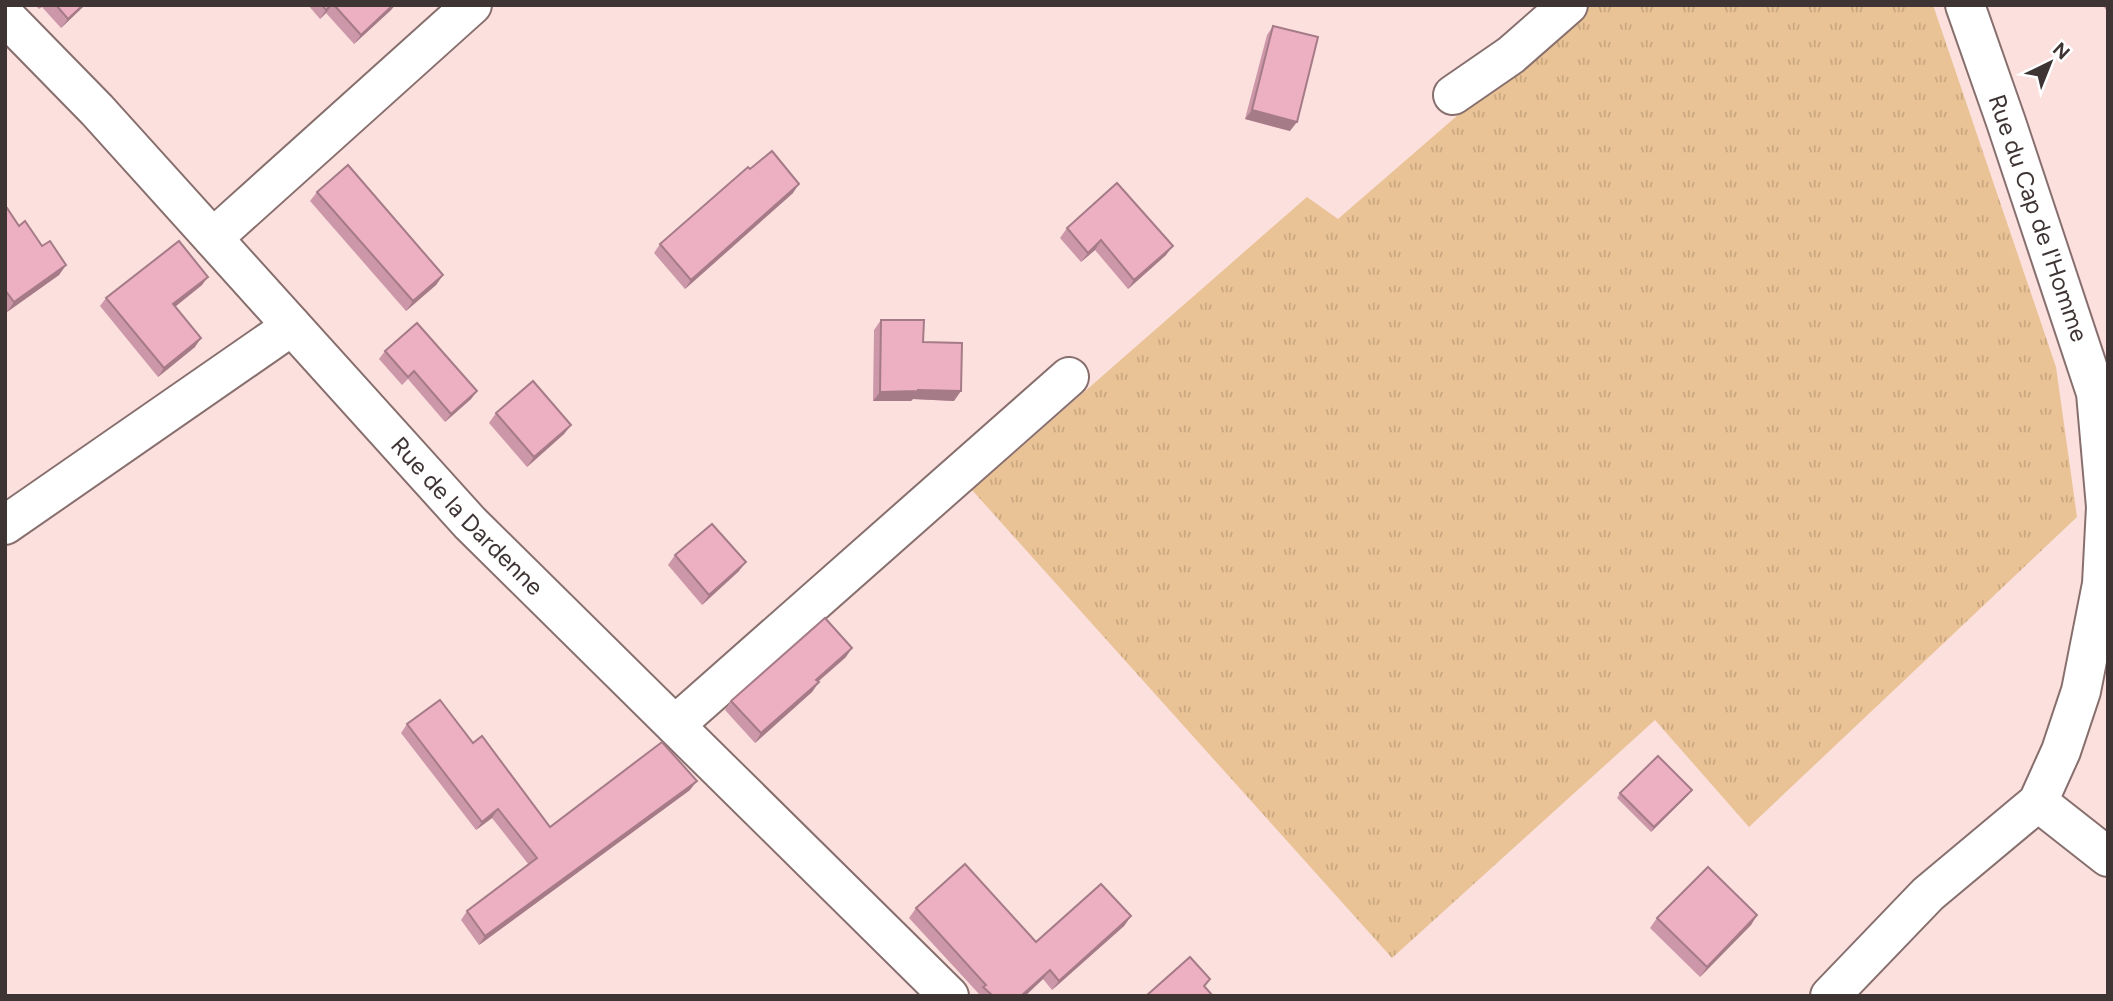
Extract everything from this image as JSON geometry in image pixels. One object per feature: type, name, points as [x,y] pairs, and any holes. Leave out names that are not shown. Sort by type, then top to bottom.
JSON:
[{"type":"street","points":[[213,238],[472,5]]},
{"type":"street","points":[[1453,95],[1511,55],[1568,5]]},
{"type":"street","name":"Rue du Cap de l'Homme","points":[[1965,5],[2096,393],[2106,507],[2102,584],[2081,691],[2062,751],[2038,802]]},
{"type":"street","name":"Rue de la Dardenne","points":[[5,16],[97,110],[470,523],[949,996]]},
{"type":"street","points":[[5,525],[292,326]]},
{"type":"street","points":[[675,725],[1069,377]]},
{"type":"street","points":[[1830,996],[1928,894],[2038,802],[2108,857]]},
{"type":"green space","points":[[1585,5],[1933,5],[2056,367],[2077,517],[1749,827],[1655,720],[1392,958],[972,490],[1307,197],[1338,219]]},
{"type":"building","points":[[56,5],[83,5],[68,19]]},
{"type":"building","points":[[334,5],[393,5],[361,35]]},
{"type":"building","points":[[1273,26],[1318,37],[1297,122],[1252,110]]},
{"type":"building","points":[[772,151],[799,184],[691,280],[660,244],[748,167],[750,169]]},
{"type":"building","points":[[348,165],[443,275],[413,301],[317,192]]},
{"type":"building","points":[[1117,183],[1173,246],[1134,280],[1101,240],[1088,253],[1067,228]]},
{"type":"building","points":[[7,208],[19,226],[25,221],[42,246],[50,241],[66,265],[14,302],[5,290]]},
{"type":"building","points":[[179,241],[208,277],[173,304],[201,338],[164,368],[106,298]]},
{"type":"building","points":[[881,320],[924,320],[923,342],[962,343],[961,391],[880,392]]},
{"type":"building","points":[[417,323],[477,391],[451,414],[414,371],[408,377],[385,351]]},
{"type":"building","points":[[533,381],[571,425],[534,457],[496,413]]},
{"type":"building","points":[[712,524],[746,562],[709,595],[675,555]]},
{"type":"building","points":[[825,618],[852,648],[816,680],[819,682],[761,733],[731,701]]},
{"type":"building","points":[[440,700],[473,743],[482,736],[550,827],[662,742],[697,781],[485,936],[467,911],[537,858],[498,809],[482,822],[407,724]]},
{"type":"building","points":[[1658,756],[1692,790],[1654,827],[1620,793]]},
{"type":"building","points":[[965,864],[1036,942],[1101,884],[1131,916],[1059,981],[1050,970],[1021,996],[993,996],[916,908]]},
{"type":"building","points":[[1708,867],[1757,915],[1707,967],[1657,918]]},
{"type":"building","points":[[1190,957],[1210,979],[1204,986],[1213,996],[1146,996]]}]
